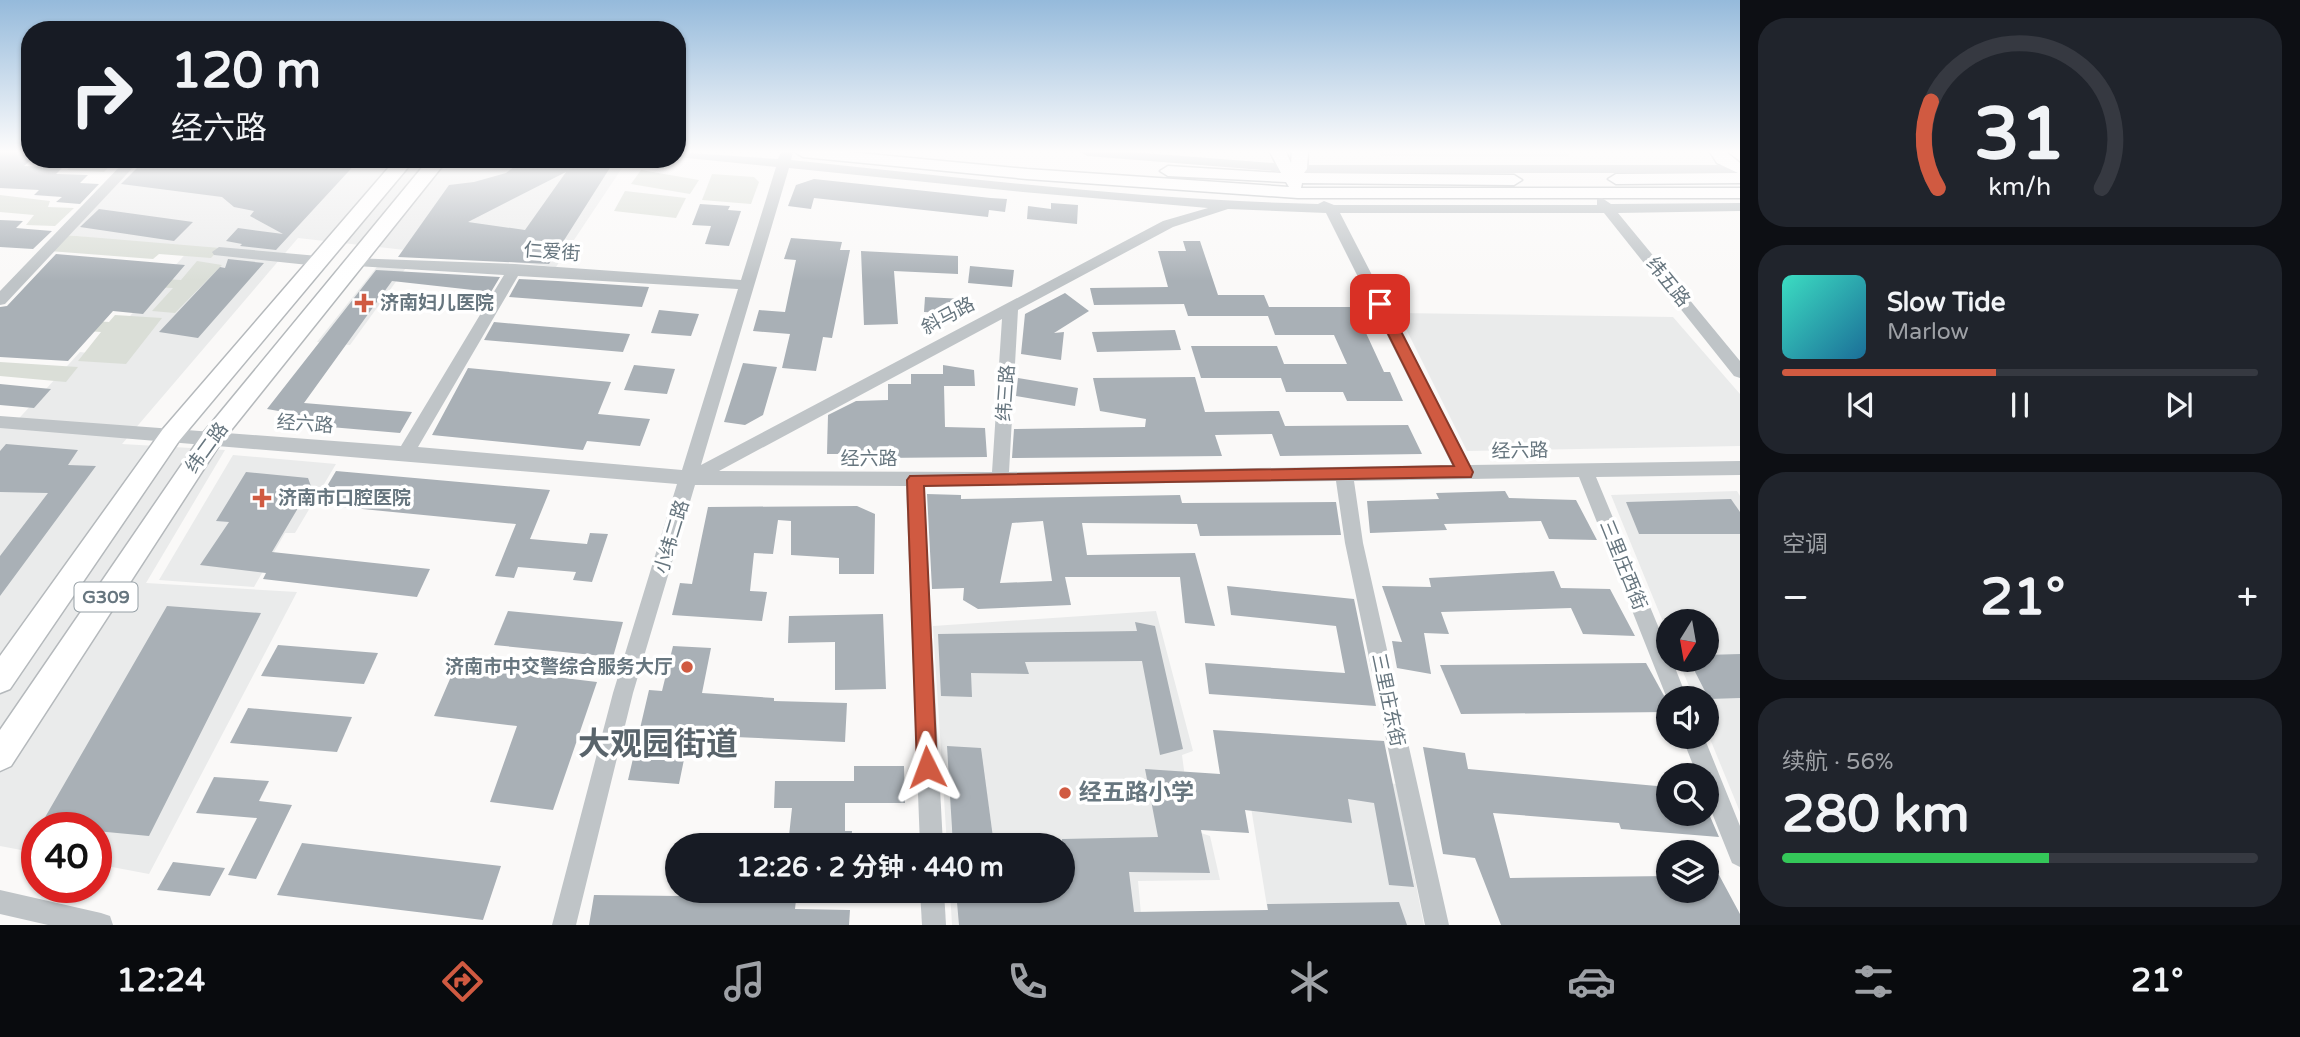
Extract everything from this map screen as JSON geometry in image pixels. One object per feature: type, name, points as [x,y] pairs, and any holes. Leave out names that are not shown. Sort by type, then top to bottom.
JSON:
[{"type":"highway","name":"纬二路","points":[[0,680],[171,435],[375,195]]},
{"type":"highway","name":"纬二路","points":[[0,755],[212,438],[410,195]]},
{"type":"street","points":[[0,300],[100,195]]},
{"type":"street","name":"小纬二路","points":[[564,925],[623,693],[774,195]]},
{"type":"street","points":[[1108,195],[1232,205],[1331,209],[1740,207]]},
{"type":"street","points":[[1315,195],[1331,209],[1465,472]]},
{"type":"street","name":"纬五路","points":[[1596,195],[1740,372]]},
{"type":"street","name":"斜马路","points":[[690,478],[1168,224],[1232,205]]},
{"type":"street","points":[[219,252],[318,261]]},
{"type":"street","name":"仁爱街","points":[[356,261],[746,285]]},
{"type":"street","points":[[406,453],[515,269]]},
{"type":"street","name":"纬三路","points":[[1000,479],[1012,306]]},
{"type":"street","name":"经六路","points":[[0,422],[690,478],[915,480],[1740,469]]},
{"type":"street","name":"三里庄西街","points":[[1585,471],[1672,686]]},
{"type":"street","name":"三里庄东街","points":[[1344,474],[1354,543],[1437,925]]},
{"type":"street","points":[[915,480],[930,833]]},
{"type":"street","points":[[1698,749],[1740,855]]},
{"type":"street","points":[[0,902],[101,925]]},
{"type":"street","points":[[933,903],[934,925]]},
{"type":"shaded area","points":[[0,195],[50,201],[48,207],[74,208],[55,226],[26,225],[34,215],[0,212]]},
{"type":"shaded area","points":[[96,195],[604,195],[556,267],[298,238],[122,444],[225,450],[146,583],[297,592],[149,874],[112,867],[112,812],[21,812],[21,850],[0,846],[0,426],[11,427],[80,352],[96,354],[190,249],[59,234]]},
{"type":"shaded area","points":[[623,195],[686,198],[676,218],[614,211]]},
{"type":"shaded area","points":[[704,195],[754,195],[751,204],[702,200]]},
{"type":"shaded area","points":[[65,235],[220,248],[211,258],[159,254],[153,259],[49,251]]},
{"type":"shaded area","points":[[197,261],[222,265],[175,313],[152,311],[173,288],[129,286],[147,278],[181,280]]},
{"type":"shaded area","name":"济南妇儿医院","points":[[380,263],[408,265],[350,345],[317,342]]},
{"type":"shaded area","points":[[1398,313],[1673,317],[1740,394],[1740,446],[1467,451]]},
{"type":"shaded area","points":[[0,315],[109,322],[115,315],[162,318],[126,364],[78,361],[101,332],[0,325]]},
{"type":"shaded area","points":[[0,362],[78,367],[66,382],[0,376]]},
{"type":"shaded area","name":"济南市口腔医院","points":[[233,455],[336,464],[295,533],[285,533],[254,587],[159,580]]},
{"type":"shaded area","points":[[1737,491],[1740,496],[1740,812],[1714,749],[1719,749],[1719,686],[1689,686],[1683,672],[1719,672],[1719,609],[1658,609],[1611,495]]},
{"type":"shaded area","name":"经五路小学","points":[[1156,611],[1193,751],[1182,755],[1192,830],[1210,836],[1220,880],[1138,881],[1142,925],[952,925],[951,903],[1075,903],[1075,833],[946,833],[933,626]]},
{"type":"shaded area","points":[[1244,764],[1396,784],[1424,925],[1270,925]]},
{"type":"building","points":[[36,195],[88,195],[80,204],[56,202],[62,197]]},
{"type":"building","points":[[208,195],[327,195],[276,250],[240,246],[242,244],[226,241],[238,228],[283,234],[250,216],[254,211],[234,207],[222,197]]},
{"type":"building","points":[[442,195],[521,195],[468,222],[525,230],[550,195],[593,195],[549,264],[398,257]]},
{"type":"building","points":[[792,195],[965,195],[1007,199],[1005,212],[989,210],[988,217],[814,198],[811,209],[788,206]]},
{"type":"building","points":[[1051,203],[1078,205],[1077,224],[1027,219],[1028,206],[1051,209]]},
{"type":"building","points":[[700,204],[730,206],[728,210],[741,211],[729,246],[705,244],[711,226],[692,225]]},
{"type":"building","points":[[99,209],[193,222],[174,241],[80,227]]},
{"type":"building","points":[[0,220],[23,221],[16,228],[52,231],[33,249],[0,247]]},
{"type":"building","points":[[791,238],[842,242],[840,250],[850,250],[832,338],[823,337],[816,371],[782,368],[790,334],[753,331],[759,310],[785,312],[796,260],[784,259]]},
{"type":"building","points":[[1183,241],[1200,241],[1218,295],[1264,295],[1269,307],[1354,307],[1384,372],[1390,372],[1403,401],[1347,401],[1343,392],[1286,392],[1281,378],[1201,378],[1191,346],[1277,346],[1284,364],[1347,364],[1334,335],[1275,335],[1268,316],[1188,316],[1184,304],[1094,305],[1090,288],[1168,287],[1158,251],[1186,251]]},
{"type":"building","points":[[861,251],[958,256],[958,274],[894,271],[898,324],[864,325]]},
{"type":"building","points":[[56,254],[185,265],[143,314],[113,311],[68,361],[0,357],[0,307],[7,306]]},
{"type":"building","points":[[228,259],[264,263],[198,338],[159,332],[220,267],[225,268]]},
{"type":"building","points":[[970,266],[1014,270],[1012,287],[968,283]]},
{"type":"building","points":[[376,270],[500,277],[491,292],[392,281],[304,403],[412,412],[400,433],[284,423],[290,413],[267,409]]},
{"type":"building","points":[[519,279],[649,287],[642,307],[509,297]]},
{"type":"building","points":[[1065,293],[1089,311],[1054,333],[1064,332],[1061,360],[1021,354],[1025,314]]},
{"type":"building","points":[[925,297],[963,299],[963,314],[924,312]]},
{"type":"building","points":[[659,310],[699,314],[691,336],[651,333]]},
{"type":"building","points":[[494,322],[630,334],[623,352],[484,340]]},
{"type":"building","points":[[1175,330],[1181,350],[1097,352],[1092,332]]},
{"type":"building","points":[[743,363],[777,367],[763,415],[745,425],[724,422]]},
{"type":"building","points":[[634,365],[675,369],[667,394],[624,390]]},
{"type":"building","points":[[943,365],[974,370],[975,386],[944,386],[945,427],[985,428],[987,457],[879,458],[879,454],[827,454],[828,415],[856,401],[888,400],[888,384],[911,384],[911,374],[943,374]]},
{"type":"building","points":[[468,368],[611,382],[598,414],[650,419],[640,446],[587,441],[583,450],[432,435]]},
{"type":"building","points":[[1195,377],[1205,412],[1279,411],[1285,426],[1408,425],[1422,454],[1280,456],[1272,434],[1215,435],[1222,456],[1012,458],[1014,429],[1145,427],[1146,419],[1100,411],[1093,378]]},
{"type":"building","points":[[1018,378],[1078,388],[1075,406],[1016,396]]},
{"type":"building","points":[[0,384],[51,389],[34,408],[0,405]]},
{"type":"building","points":[[6,444],[78,450],[68,465],[96,466],[0,596],[0,556],[48,493],[0,492],[0,451]]},
{"type":"building","points":[[336,471],[550,490],[530,539],[587,544],[590,533],[608,534],[592,582],[573,580],[576,572],[518,567],[514,578],[495,576],[516,524],[301,503],[272,552],[430,569],[417,597],[263,579],[266,573],[200,565],[229,522],[216,521],[246,472],[308,478],[317,503]]},
{"type":"building","points":[[1505,491],[1509,498],[1576,500],[1597,540],[1549,539],[1541,521],[1444,524],[1447,530],[1370,533],[1367,501],[1439,499],[1436,493]]},
{"type":"building","points":[[927,494],[961,495],[961,499],[1180,495],[1182,503],[1336,502],[1341,535],[1200,536],[1197,524],[1082,523],[1087,555],[1195,553],[1215,626],[1185,623],[1180,577],[1065,577],[1071,605],[978,609],[963,600],[964,588],[932,589]],"holes":[[[1043,521],[1052,581],[1000,583],[1012,523]]]},
{"type":"building","points":[[1731,499],[1740,512],[1740,534],[1639,534],[1626,502]]},
{"type":"building","points":[[857,506],[875,514],[874,574],[839,574],[839,558],[791,555],[791,521],[778,520],[773,554],[754,553],[750,591],[767,592],[762,621],[672,615],[680,583],[692,584],[708,507]]},
{"type":"building","points":[[1554,571],[1561,588],[1610,589],[1635,636],[1583,634],[1571,608],[1441,612],[1449,634],[1424,633],[1431,674],[1397,668],[1392,641],[1402,642],[1382,586],[1431,587],[1429,578]]},
{"type":"building","points":[[1227,586],[1354,599],[1376,706],[1209,694],[1205,663],[1345,673],[1336,626],[1231,615]]},
{"type":"building","points":[[167,606],[261,613],[149,836],[112,833],[112,812],[48,812]]},
{"type":"building","points":[[508,611],[623,622],[613,657],[494,645]]},
{"type":"building","points":[[883,614],[886,689],[835,690],[835,642],[788,643],[789,616]]},
{"type":"building","points":[[1135,622],[1155,626],[1183,749],[1160,755],[1142,661],[1025,662],[1029,674],[971,673],[972,697],[941,696],[938,634],[1137,631]]},
{"type":"building","points":[[278,645],[378,653],[364,684],[261,676]]},
{"type":"building","points":[[673,646],[711,648],[702,693],[774,698],[774,701],[847,703],[845,742],[689,735],[679,784],[628,780],[649,690],[662,691]]},
{"type":"building","points":[[1740,654],[1740,698],[1719,699],[1719,686],[1702,686],[1695,672],[1719,672],[1719,655]]},
{"type":"building","points":[[1646,663],[1659,686],[1656,686],[1656,712],[1461,714],[1440,665]]},
{"type":"building","points":[[456,665],[597,682],[553,810],[490,802],[517,726],[434,716]]},
{"type":"building","points":[[248,708],[352,717],[337,752],[230,743]]},
{"type":"building","points":[[1213,730],[1384,741],[1414,887],[1389,885],[1374,803],[1348,799],[1352,823],[1245,810],[1249,833],[1201,830],[1210,873],[1129,872],[1134,912],[1268,910],[1267,904],[1399,902],[1407,925],[959,925],[957,903],[1075,903],[1075,839],[1158,837],[1145,769],[1220,774]]},
{"type":"building","points":[[947,746],[981,748],[992,833],[952,833]]},
{"type":"building","points":[[1423,747],[1465,753],[1468,769],[1656,786],[1656,826],[1714,826],[1719,837],[1621,829],[1619,823],[1493,813],[1510,878],[1656,876],[1656,903],[1719,903],[1719,875],[1740,914],[1740,925],[1501,925],[1475,858],[1443,854]]},
{"type":"building","points":[[854,766],[904,766],[905,803],[845,803],[845,831],[852,833],[789,833],[792,808],[774,808],[775,781],[854,781]]},
{"type":"building","points":[[214,777],[269,781],[259,801],[292,805],[256,879],[228,875],[257,818],[196,813]]},
{"type":"building","points":[[302,843],[501,866],[483,920],[277,895]]},
{"type":"building","points":[[173,862],[225,868],[210,896],[157,890]]},
{"type":"building","points":[[594,895],[665,896],[665,903],[796,903],[795,909],[850,910],[849,925],[589,925]]},
{"type":"place","name":"济南妇儿医院","points":[[364,303]]},
{"type":"place","name":"济南市口腔医院","points":[[262,498]]},
{"type":"place","name":"济南市中交警综合服务大厅","points":[[687,667]]},
{"type":"place","name":"经五路小学","points":[[1065,793]]},
{"type":"district","name":"大观园街道","points":[[658,745]]},
{"type":"route","points":[[927,767],[915,480],[1465,472],[1380,304]]}]
